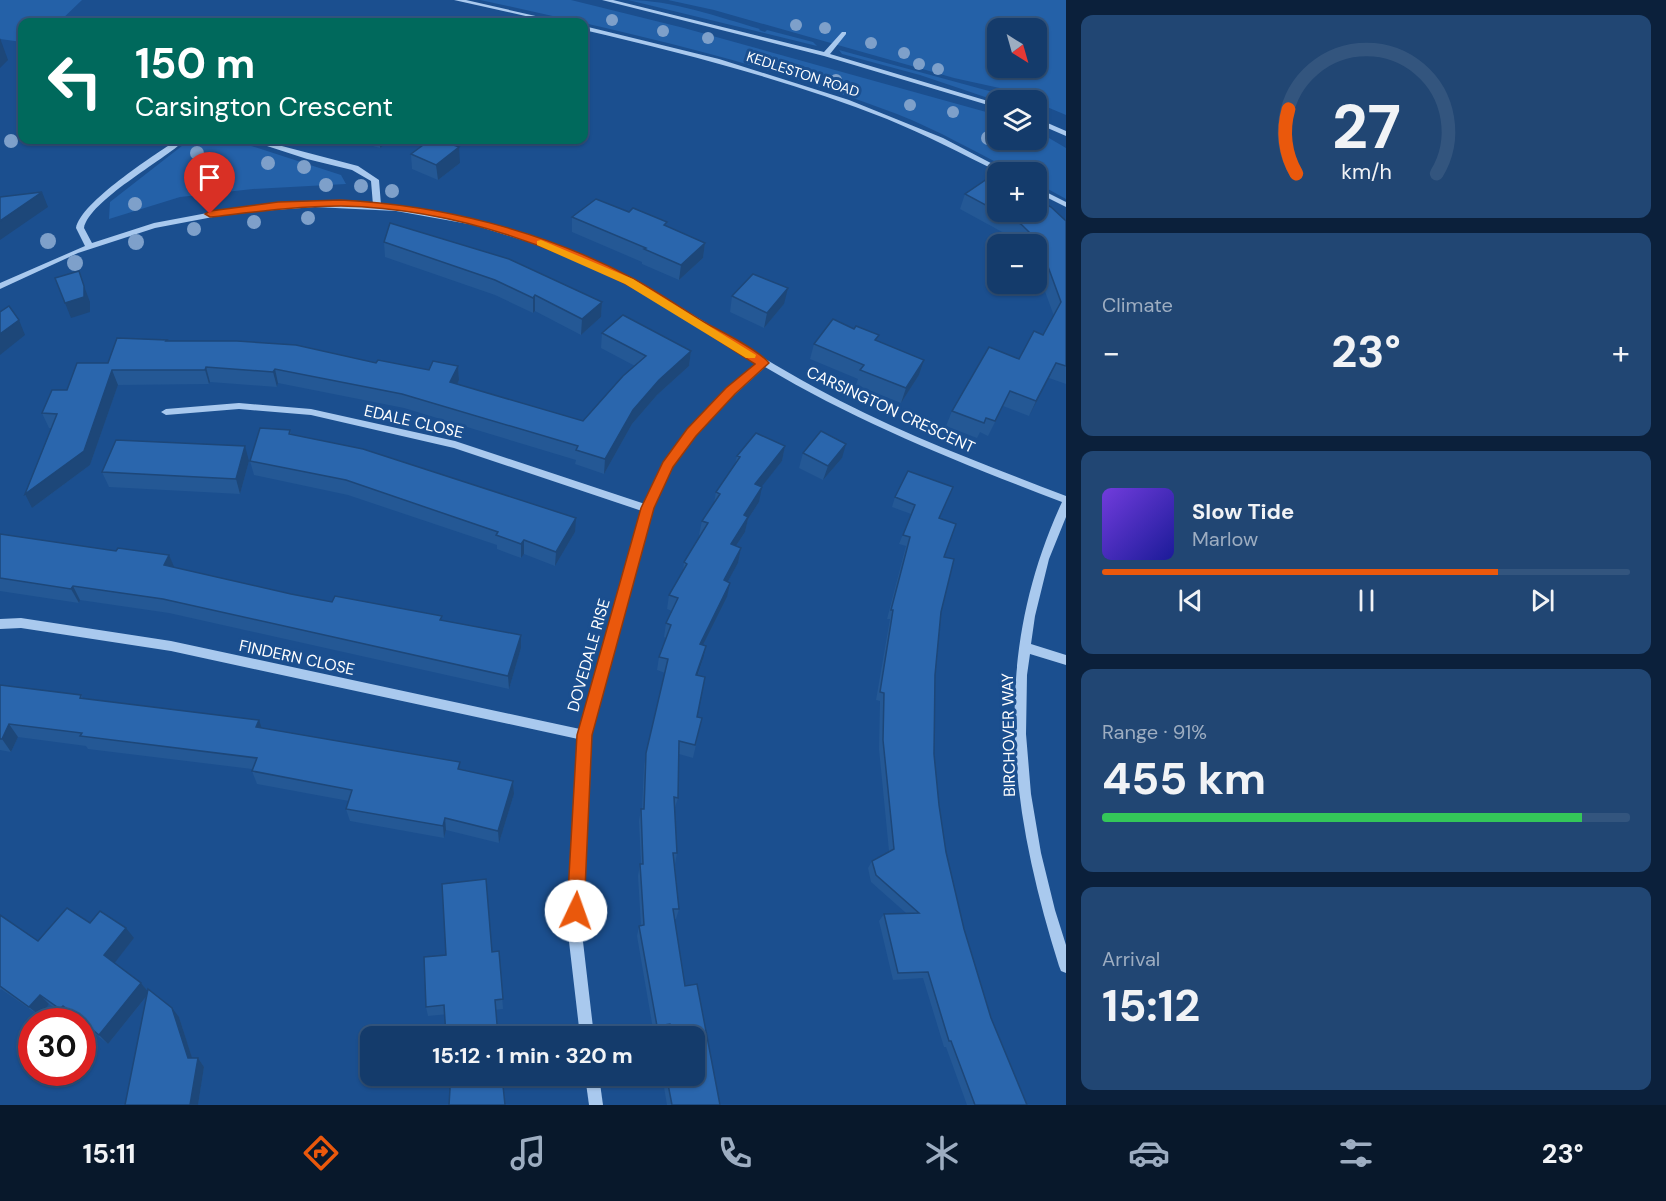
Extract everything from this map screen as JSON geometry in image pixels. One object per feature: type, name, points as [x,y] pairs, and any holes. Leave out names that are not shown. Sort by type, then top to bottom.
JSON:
[{"type":"street","points":[[457,0],[540,18]]},
{"type":"street","name":"KEDLESTON ROAD","points":[[605,0],[826,56],[987,103]]},
{"type":"street","name":"KEDLESTON ROAD","points":[[588,29],[657,44],[759,73],[861,107],[932,135],[987,163]]},
{"type":"street","points":[[826,56],[844,33]]},
{"type":"street","points":[[1047,125],[1066,134]]},
{"type":"street","points":[[90,246],[81,234],[80,225],[84,215],[97,202],[176,144]]},
{"type":"street","points":[[266,144],[355,168],[375,180],[377,205]]},
{"type":"street","points":[[1047,195],[1066,205]]},
{"type":"street","name":"CARSINGTON CRESCENT","points":[[0,286],[27,272],[90,246],[143,228],[188,217],[278,206],[341,203],[377,205],[468,221],[565,252],[629,281],[763,363],[840,405],[885,426],[1066,500]]},
{"type":"street","name":"DOVEDALE RISE","points":[[586,1026],[575,933],[584,735],[648,508],[668,465],[692,432],[731,391],[763,363]]},
{"type":"street","name":"EDALE CLOSE","points":[[166,412],[239,406],[311,412],[455,445],[648,508]]},
{"type":"street","name":"BIRCHOVER WAY","points":[[1066,504],[1056,525],[1040,572],[1024,647],[1021,734],[1030,832],[1066,966]]},
{"type":"street","name":"FINDERN CLOSE","points":[[0,624],[21,623],[171,646],[584,735]]},
{"type":"street","points":[[1024,647],[1066,660]]},
{"type":"street","points":[[593,1086],[596,1105]]},
{"type":"shaded area","points":[[0,0],[82,0],[63,18],[18,18],[18,41],[0,39]]},
{"type":"shaded area","points":[[480,0],[571,0],[684,28],[987,112],[987,150],[1047,150],[1047,137],[1066,148],[1066,199],[1047,189],[1047,162],[997,162],[912,120],[846,95],[743,63],[588,24],[588,18],[560,18]]},
{"type":"shaded area","points":[[628,0],[661,3],[695,10],[765,32],[767,30],[813,42],[817,46]]},
{"type":"shaded area","points":[[668,0],[1066,0],[1066,115],[1047,107],[1047,90],[1006,90],[954,78],[714,10]]},
{"type":"shaded area","points":[[839,50],[987,90],[987,98],[920,75],[842,54]]},
{"type":"shaded area","points":[[184,144],[245,144],[341,175],[346,184],[253,189],[180,197],[109,219],[110,202]]},
{"type":"building","points":[[425,144],[451,144],[459,147],[436,165],[411,154]]},
{"type":"building","points":[[987,179],[987,206],[965,194]]},
{"type":"building","points":[[42,192],[0,221],[0,197]]},
{"type":"building","points":[[596,199],[629,212],[633,208],[667,222],[664,225],[705,243],[681,265],[572,217]]},
{"type":"building","points":[[1047,205],[1066,221],[1066,366],[1056,363],[1036,401],[1010,391],[995,421],[986,418],[984,423],[952,411],[989,347],[1019,359],[1034,331],[1043,335],[1061,302],[1047,264],[1047,234],[1031,234],[1017,222],[1047,222]]},
{"type":"building","points":[[390,223],[509,259],[602,302],[582,319],[535,295],[533,298],[495,280],[384,242]]},
{"type":"building","points":[[79,271],[84,286],[84,297],[65,303],[55,278]]},
{"type":"building","points":[[753,274],[788,288],[767,313],[732,296]]},
{"type":"building","points":[[9,306],[19,320],[0,334],[0,312]]},
{"type":"building","points":[[623,315],[691,351],[659,380],[633,410],[605,459],[576,450],[578,446],[402,394],[275,369],[273,372],[206,367],[205,370],[112,370],[84,451],[25,494],[57,414],[42,413],[52,390],[67,390],[77,363],[108,363],[117,338],[296,345],[376,363],[378,360],[429,370],[433,361],[458,366],[450,382],[583,421],[623,376],[646,356],[602,333]]},
{"type":"building","points":[[833,319],[854,329],[856,326],[879,335],[875,340],[924,360],[906,388],[860,370],[864,365],[814,344]]},
{"type":"building","points":[[260,428],[290,430],[289,434],[363,449],[576,518],[556,552],[524,540],[521,544],[496,535],[498,532],[346,480],[250,461]]},
{"type":"building","points":[[821,431],[846,444],[828,466],[803,453]]},
{"type":"building","points":[[756,433],[785,446],[755,484],[762,487],[744,515],[748,517],[731,544],[741,548],[724,580],[730,583],[700,644],[706,646],[696,675],[705,677],[697,717],[702,718],[695,745],[679,741],[678,798],[674,797],[677,853],[673,853],[679,909],[673,909],[685,986],[697,984],[705,1026],[670,1026],[670,1024],[657,1026],[639,926],[644,925],[640,864],[643,864],[641,809],[644,809],[646,753],[668,659],[659,657],[671,625],[666,623],[678,598],[669,595],[687,564],[684,562],[708,523],[702,521],[720,494],[716,492],[740,457],[737,456]]},
{"type":"building","points":[[116,440],[245,446],[236,479],[102,472]]},
{"type":"building","points":[[908,471],[953,487],[939,518],[956,524],[944,557],[954,559],[941,612],[935,675],[934,754],[939,805],[946,852],[964,929],[991,1018],[1027,1105],[975,1105],[951,1041],[949,1041],[928,972],[898,973],[884,914],[919,913],[876,875],[872,861],[894,849],[883,740],[884,693],[880,692],[893,610],[891,610],[910,537],[903,535],[915,505],[895,497]]},
{"type":"building","points":[[0,534],[116,551],[118,548],[169,555],[164,565],[291,594],[332,602],[335,596],[442,616],[440,620],[521,635],[508,676],[163,599],[73,586],[71,589],[0,578]]},
{"type":"building","points":[[0,685],[81,695],[80,698],[259,720],[256,727],[460,762],[458,769],[513,781],[498,831],[445,818],[443,826],[346,809],[352,790],[252,771],[257,758],[80,736],[82,733],[9,724],[0,739]]},
{"type":"building","points":[[486,879],[492,952],[499,951],[503,999],[495,1000],[497,1026],[445,1026],[444,1005],[426,1007],[424,957],[446,955],[442,884]]},
{"type":"building","points":[[67,908],[90,923],[100,911],[126,928],[104,955],[141,983],[99,1035],[96,1033],[96,1008],[65,1008],[63,1006],[59,1008],[40,995],[29,1007],[0,986],[0,915],[38,941]]},
{"type":"building","points":[[148,989],[172,1008],[188,1058],[198,1058],[190,1105],[125,1105]]},
{"type":"building","points":[[705,1026],[720,1105],[672,1105],[668,1086],[705,1086]]},
{"type":"building","points":[[450,1086],[503,1086],[505,1105],[449,1105]]},
{"type":"slow traffic","points":[[541,243],[629,281],[750,355]]},
{"type":"route","points":[[210,214],[278,206],[341,203],[377,205],[437,214],[502,230],[565,252],[629,281],[763,363],[731,391],[692,432],[668,465],[648,508],[584,735],[576,911]]}]
